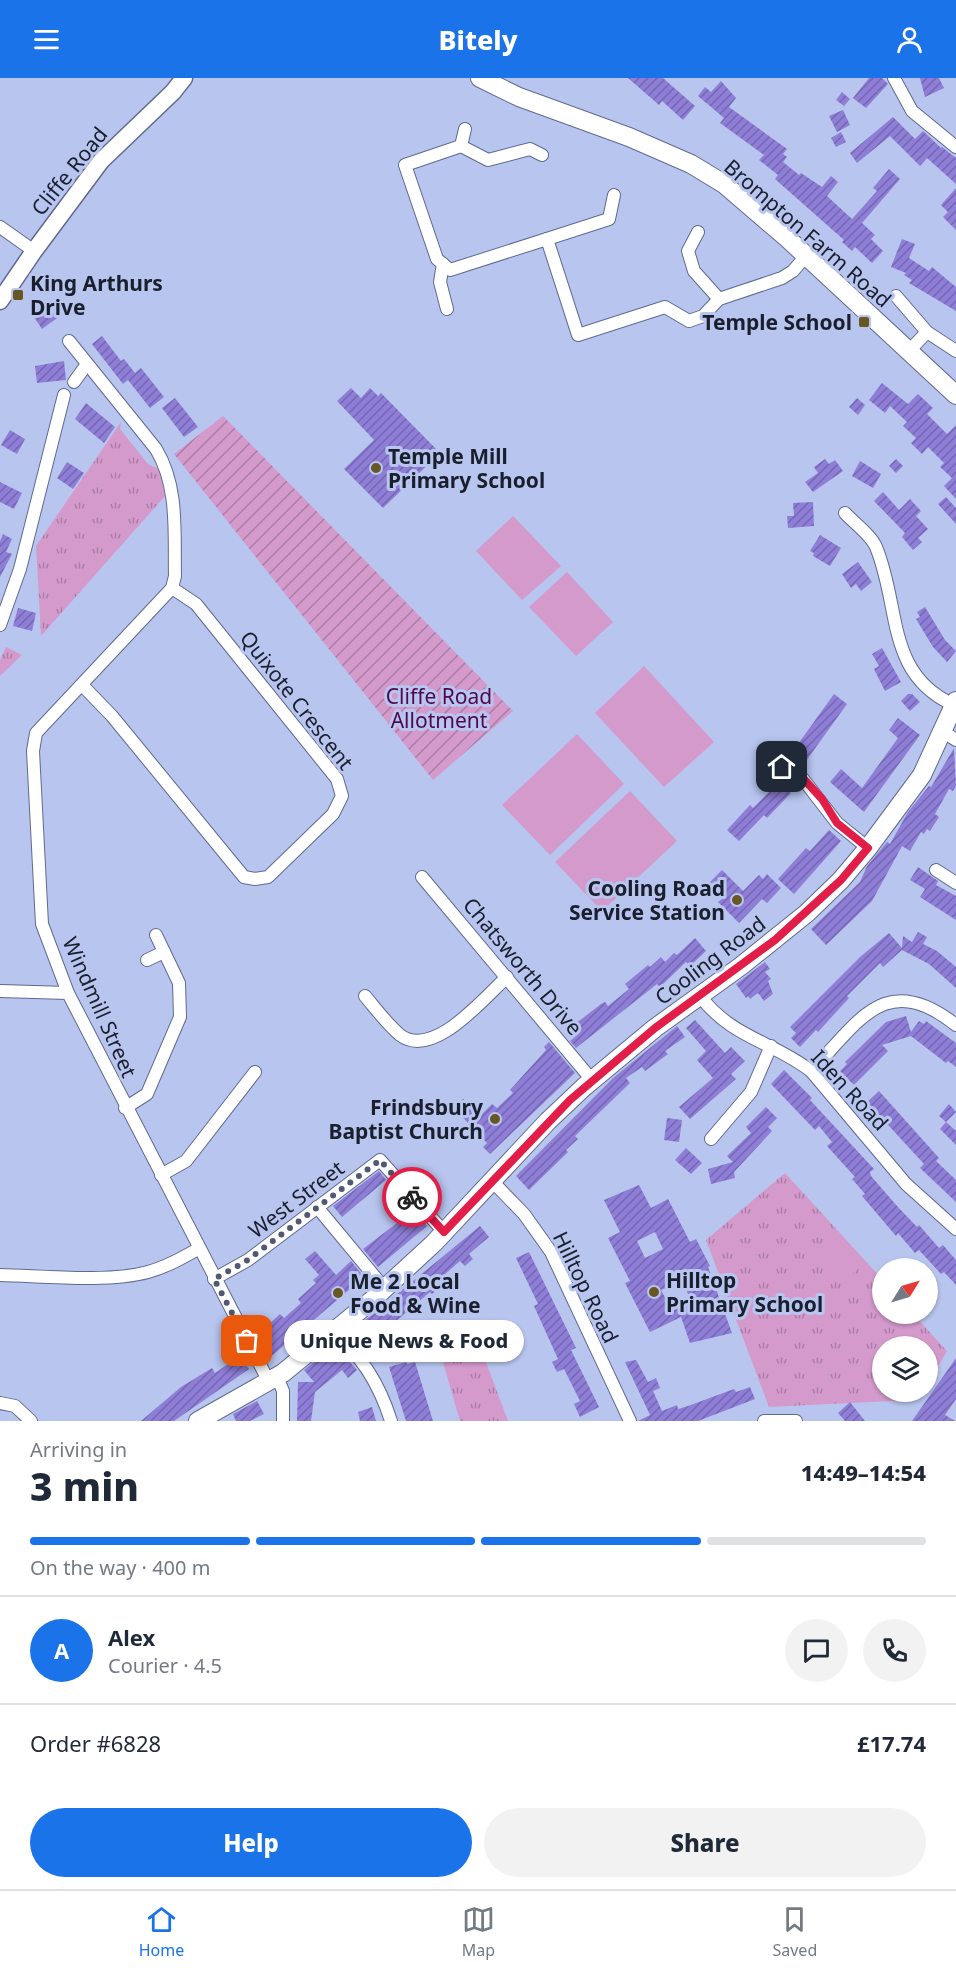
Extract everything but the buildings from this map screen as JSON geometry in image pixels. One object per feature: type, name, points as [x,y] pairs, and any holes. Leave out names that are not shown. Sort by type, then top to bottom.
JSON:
[{"type":"main road","name":"Brompton Farm Road","points":[[480,78],[519,97],[619,133],[692,164],[724,184],[956,395]]},
{"type":"main road","name":"Cooling Road","points":[[198,1421],[273,1379],[336,1330],[385,1289],[448,1228],[558,1111],[592,1080],[655,1028],[807,913],[841,880],[868,848],[922,775],[949,735],[955,703]]},
{"type":"street","name":"Cliffe Road","points":[[0,301],[101,161],[173,92],[184,78]]},
{"type":"street","points":[[894,78],[912,111],[956,147]]},
{"type":"street","points":[[461,146],[465,129]]},
{"type":"street","points":[[542,155],[530,149],[488,160],[461,146],[405,165],[437,259],[450,270],[609,219],[614,195]]},
{"type":"street","points":[[0,227],[34,251]]},
{"type":"street","points":[[698,232],[688,251],[694,271],[719,298]]},
{"type":"street","points":[[548,239],[578,336],[665,307],[689,321],[703,316],[719,298],[782,278],[793,271],[805,256]]},
{"type":"street","points":[[443,264],[440,282],[447,309]]},
{"type":"street","points":[[896,296],[927,332],[956,351]]},
{"type":"street","points":[[909,351],[927,332]]},
{"type":"street","points":[[69,341],[156,449],[165,465],[172,488],[175,576],[172,588]]},
{"type":"street","points":[[74,382],[87,364]]},
{"type":"street","points":[[0,625],[20,569],[64,395]]},
{"type":"street","points":[[845,513],[876,546],[908,665],[921,684],[935,696],[955,703]]},
{"type":"street","name":"Windmill Street","points":[[172,588],[83,686],[36,733],[33,751],[42,924],[68,993],[125,1108],[214,1279],[273,1379],[283,1391],[283,1421]]},
{"type":"street","name":"Quixote Crescent","points":[[83,686],[112,716],[244,877],[255,879],[268,877],[333,814],[342,796],[337,779],[196,604],[172,588]]},
{"type":"street","points":[[765,757],[803,778],[822,799],[837,823],[868,848]]},
{"type":"street","points":[[936,870],[956,883]]},
{"type":"street","name":"Chatsworth Drive","points":[[422,877],[592,1080]]},
{"type":"street","points":[[125,1108],[147,1094],[179,1020],[180,986],[156,935]]},
{"type":"street","points":[[147,960],[164,952]]},
{"type":"street","points":[[365,996],[400,1034],[413,1041],[427,1041],[445,1032],[507,977]]},
{"type":"street","points":[[0,991],[68,993]]},
{"type":"street","name":"Iden Road","points":[[700,996],[732,1028],[771,1046],[811,1071],[906,1184],[956,1229]]},
{"type":"street","points":[[811,1071],[869,1011],[892,1000],[917,1001],[939,1011],[956,1024]]},
{"type":"street","points":[[711,1139],[751,1092],[771,1046]]},
{"type":"street","points":[[161,1175],[186,1161],[255,1072]]},
{"type":"street","name":"West Street","points":[[214,1279],[245,1262],[381,1160],[448,1228]]},
{"type":"street","name":"Hilltop Road","points":[[492,1180],[524,1214],[551,1252],[630,1421]]},
{"type":"street","points":[[317,1207],[385,1289]]},
{"type":"street","points":[[0,1275],[120,1277],[147,1273],[167,1266],[198,1249]]},
{"type":"street","points":[[336,1330],[367,1367],[381,1390],[391,1421]]},
{"type":"street","points":[[0,1403],[15,1406],[31,1421]]},
{"type":"street","points":[[764,1421],[796,1421]]},
{"type":"green space","name":"Cliffe Road Allotment","points":[[223,416],[513,711],[433,780],[174,454]]},
{"type":"green space","points":[[121,422],[120,429],[148,464],[159,469],[165,496],[41,636],[36,546]]},
{"type":"green space","points":[[513,516],[561,566],[522,600],[476,551]]},
{"type":"green space","points":[[567,572],[613,622],[576,656],[529,607]]},
{"type":"green space","points":[[6,647],[22,655],[0,676],[0,660]]},
{"type":"green space","points":[[644,666],[714,742],[664,787],[595,713]]},
{"type":"green space","points":[[577,734],[624,784],[550,855],[502,805]]},
{"type":"green space","points":[[630,791],[677,841],[602,911],[555,862]]},
{"type":"green space","points":[[785,1173],[872,1268],[872,1324],[922,1324],[933,1336],[872,1336],[872,1402],[769,1407],[706,1240]]},
{"type":"green space","points":[[833,1241],[858,1269],[842,1284],[816,1257]]},
{"type":"green space","points":[[471,1322],[508,1421],[460,1421],[442,1359],[446,1356],[439,1341],[453,1333],[460,1323]]},
{"type":"green space","points":[[938,1341],[947,1351],[938,1367]]},
{"type":"way so far","points":[[247,1341],[214,1279],[245,1262],[380,1160],[412,1197]]},
{"type":"place","name":"King Arthurs Drive","points":[[18,295]]},
{"type":"place","name":"Temple School","points":[[864,322]]},
{"type":"place","name":"Temple Mill Primary School","points":[[376,468]]},
{"type":"place","name":"Cooling Road Service Station","points":[[737,900]]},
{"type":"place","name":"Frindsbury Baptist Church","points":[[495,1119]]},
{"type":"place","name":"Hilltop Primary School","points":[[654,1292]]},
{"type":"place","name":"Me 2 Local Food & Wine","points":[[338,1293]]},
{"type":"place","name":"Unique News & Food","points":[[247,1341]]},
{"type":"route","points":[[412,1197],[444,1232],[539,1130],[584,1087],[655,1028],[775,940],[841,880],[868,848],[837,823],[822,799],[803,778],[782,767]]}]
